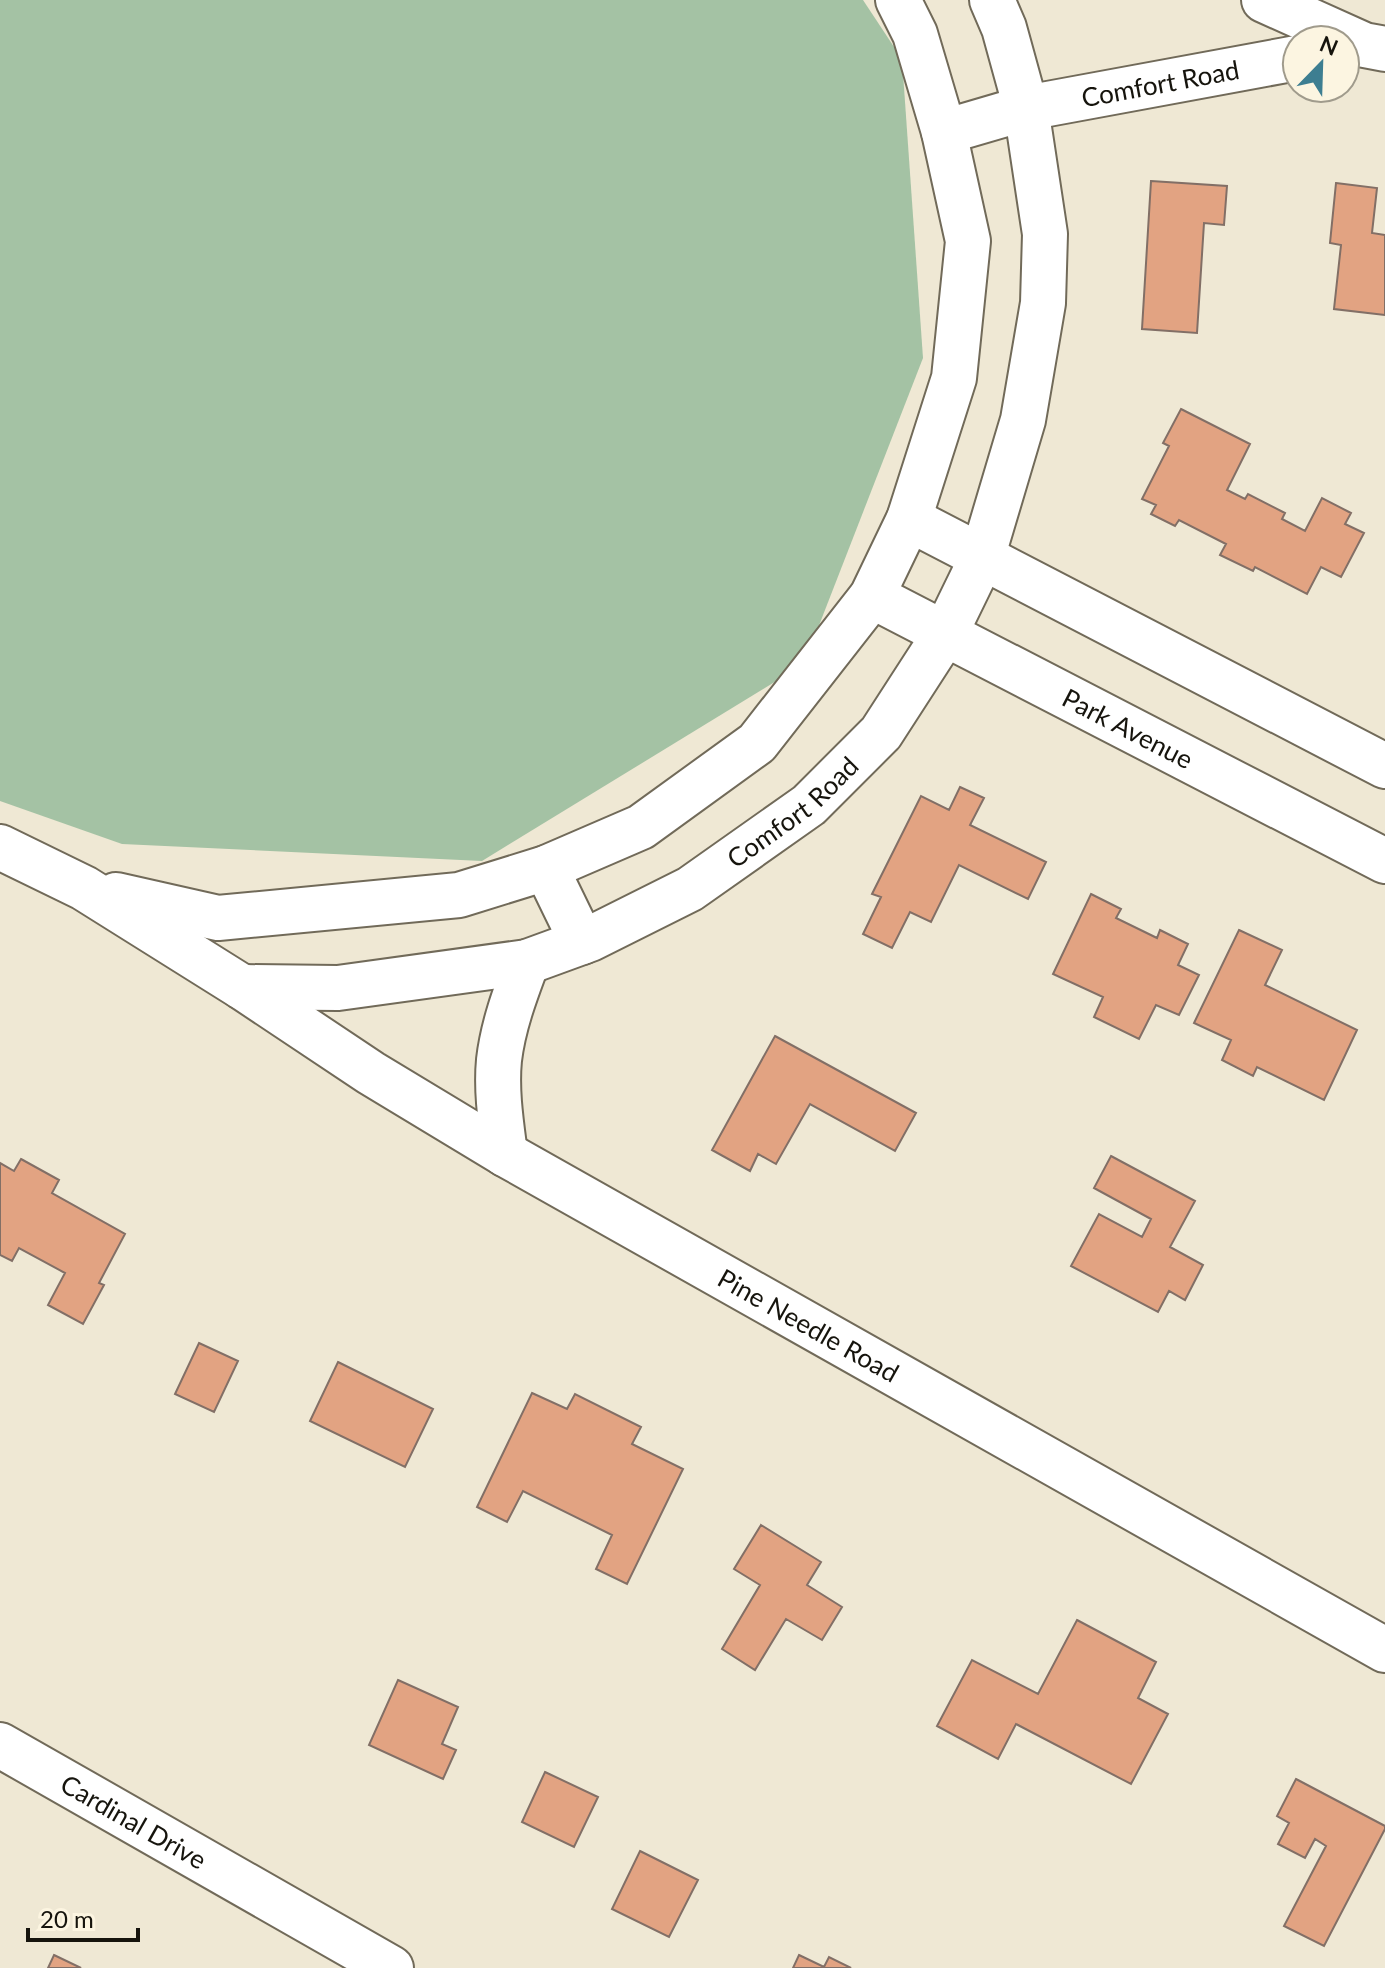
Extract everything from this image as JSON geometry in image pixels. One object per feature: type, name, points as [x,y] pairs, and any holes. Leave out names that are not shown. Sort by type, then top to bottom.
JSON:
[{"type":"street","points":[[84,888],[218,918],[459,895],[546,868],[641,827],[757,743],[872,596],[909,519],[954,378],[968,241],[944,132],[915,34],[898,0]]},
{"type":"street","name":"Comfort Road","points":[[242,987],[338,988],[527,962],[582,942],[690,889],[809,805],[881,733],[945,634],[982,558],[1023,420],[1043,303],[1045,234],[1026,108],[1004,28],[992,0]]},
{"type":"street","points":[[1264,0],[1365,48]]},
{"type":"street","name":"Comfort Road","points":[[944,132],[1026,108],[1281,61]]},
{"type":"street","points":[[909,519],[1385,766]]},
{"type":"street","name":"Park Avenue","points":[[872,596],[1385,861]]},
{"type":"street","points":[[0,847],[84,888],[242,987]]},
{"type":"street","points":[[546,868],[582,942]]},
{"type":"street","points":[[505,1154],[498,1106],[499,1059],[511,1007],[527,962]]},
{"type":"street","name":"Pine Needle Road","points":[[242,987],[371,1073],[505,1154],[1385,1650]]},
{"type":"street","name":"Cardinal Drive","points":[[0,1745],[391,1968]]},
{"type":"green space","points":[[0,0],[863,0],[902,59],[923,358],[804,664],[482,861],[122,844],[0,801]]},
{"type":"building","points":[[1151,181],[1227,186],[1224,225],[1204,223],[1197,333],[1142,329]]},
{"type":"building","points":[[1336,183],[1377,188],[1372,233],[1385,235],[1385,315],[1334,309],[1341,245],[1330,243]]},
{"type":"building","points":[[1181,409],[1250,444],[1227,490],[1245,499],[1248,494],[1285,513],[1282,519],[1305,531],[1322,498],[1351,513],[1345,524],[1364,533],[1341,577],[1321,567],[1307,594],[1255,567],[1253,571],[1220,555],[1226,544],[1179,520],[1175,526],[1151,514],[1156,505],[1142,499],[1169,446],[1163,443]]},
{"type":"building","points":[[960,787],[984,798],[970,825],[1046,862],[1028,899],[959,865],[931,922],[910,912],[892,948],[863,934],[881,897],[872,894],[921,796],[949,810]]},
{"type":"building","points":[[1091,894],[1121,909],[1116,918],[1157,938],[1160,930],[1188,944],[1178,965],[1199,975],[1179,1015],[1156,1005],[1139,1039],[1094,1017],[1103,997],[1053,974]]},
{"type":"building","points":[[1239,930],[1282,950],[1265,985],[1357,1030],[1324,1100],[1257,1067],[1253,1076],[1222,1060],[1231,1040],[1194,1023]]},
{"type":"building","points":[[775,1036],[916,1113],[895,1151],[810,1104],[776,1164],[758,1154],[750,1171],[712,1150]]},
{"type":"building","points":[[1111,1156],[1195,1201],[1170,1247],[1203,1265],[1185,1300],[1169,1291],[1158,1312],[1071,1266],[1099,1214],[1142,1237],[1151,1219],[1094,1188]]},
{"type":"building","points":[[21,1159],[59,1180],[52,1193],[125,1234],[99,1283],[104,1285],[83,1324],[48,1305],[65,1273],[19,1248],[12,1261],[0,1255],[0,1163],[14,1171]]},
{"type":"building","points":[[199,1343],[238,1361],[214,1412],[175,1394]]},
{"type":"building","points":[[338,1362],[433,1409],[405,1467],[310,1421]]},
{"type":"building","points":[[532,1393],[567,1409],[575,1394],[641,1427],[632,1444],[683,1469],[627,1584],[596,1569],[612,1535],[523,1491],[507,1522],[477,1507]]},
{"type":"building","points":[[761,1525],[821,1562],[807,1585],[842,1607],[822,1640],[786,1619],[755,1670],[722,1649],[760,1585],[734,1569]]},
{"type":"building","points":[[1077,1620],[1156,1662],[1138,1698],[1168,1714],[1131,1784],[1016,1724],[998,1759],[937,1726],[972,1660],[1038,1694]]},
{"type":"building","points":[[398,1680],[458,1707],[442,1744],[456,1750],[443,1779],[369,1745]]},
{"type":"building","points":[[545,1772],[598,1797],[574,1847],[522,1822]]},
{"type":"building","points":[[1296,1779],[1385,1826],[1324,1946],[1284,1926],[1326,1846],[1315,1839],[1305,1858],[1278,1844],[1289,1823],[1277,1816]]},
{"type":"building","points":[[640,1851],[698,1880],[669,1937],[612,1909]]},
{"type":"building","points":[[54,1955],[81,1968],[48,1968]]},
{"type":"building","points":[[799,1955],[824,1967],[829,1957],[851,1968],[793,1968]]}]
